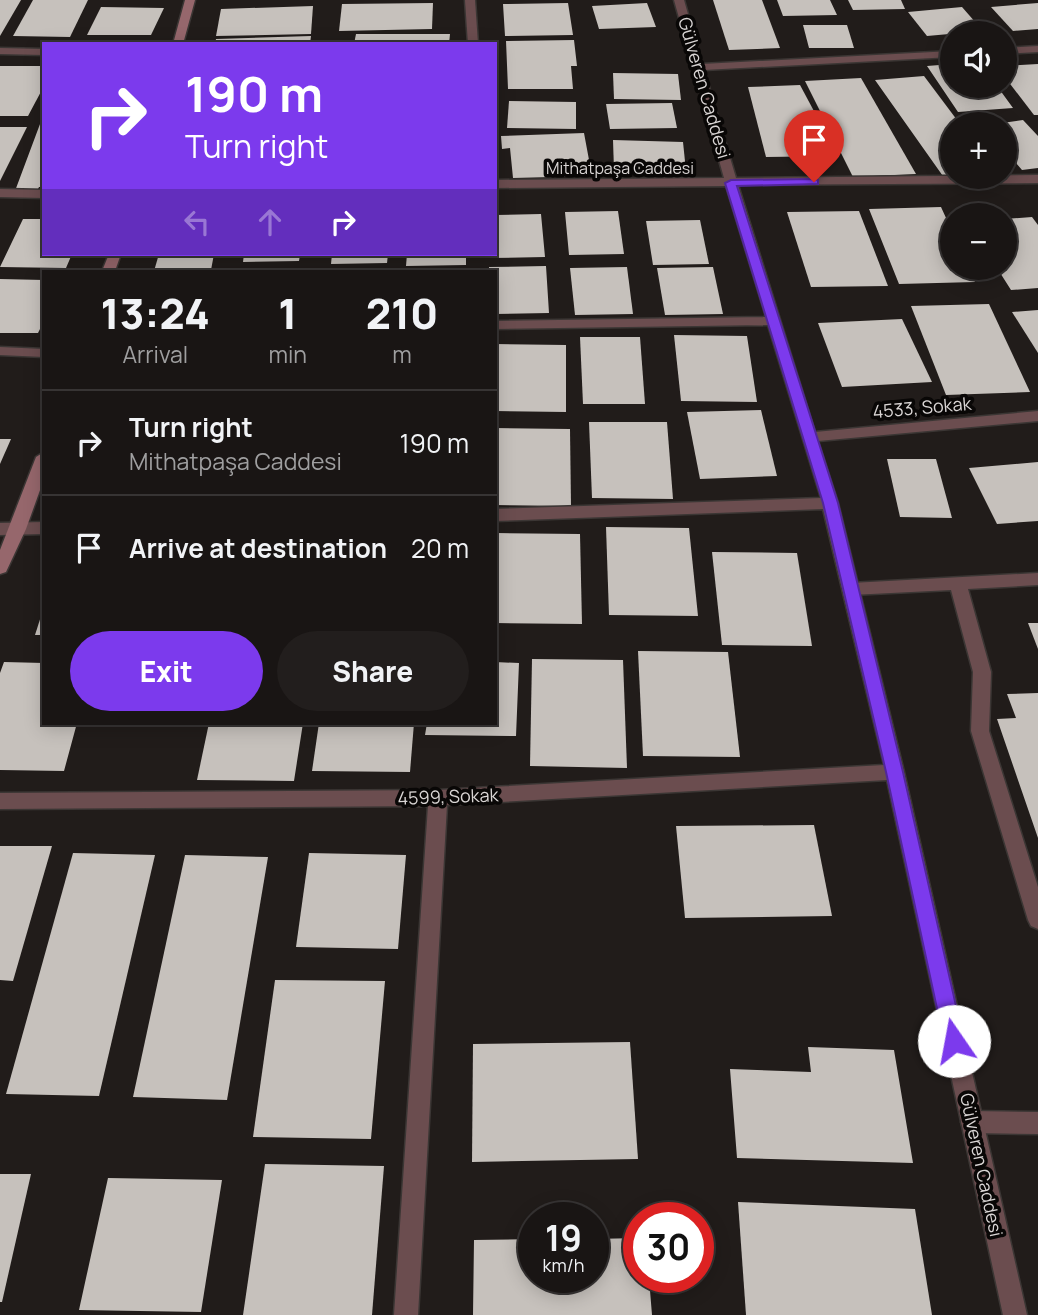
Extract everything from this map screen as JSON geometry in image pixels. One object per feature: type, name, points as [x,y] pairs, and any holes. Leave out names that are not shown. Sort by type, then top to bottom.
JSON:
[{"type":"street","points":[[179,42],[190,0]]},
{"type":"street","points":[[470,0],[472,42]]},
{"type":"street","name":"Gülveren Caddesi","points":[[678,0],[731,183],[831,503],[895,772],[1014,1315]]},
{"type":"street","points":[[1017,50],[1038,49]]},
{"type":"street","points":[[0,51],[42,52]]},
{"type":"street","points":[[699,67],[940,55]]},
{"type":"street","name":"Mithatpaşa Caddesi","points":[[497,184],[1038,179]]},
{"type":"street","points":[[0,193],[42,194]]},
{"type":"street","points":[[497,326],[775,321]]},
{"type":"street","points":[[0,351],[42,353]]},
{"type":"street","name":"4533, Sokak","points":[[810,437],[1038,416]]},
{"type":"street","points":[[0,568],[18,529],[42,463]]},
{"type":"street","points":[[497,515],[831,503]]},
{"type":"street","points":[[0,529],[42,528]]},
{"type":"street","points":[[851,589],[1038,579]]},
{"type":"street","points":[[958,584],[982,672],[980,731],[1038,920]]},
{"type":"street","name":"4599, Sokak","points":[[0,801],[438,798],[895,772]]},
{"type":"street","points":[[406,1315],[438,798]]},
{"type":"street","points":[[972,1122],[1038,1123]]},
{"type":"building","points":[[0,0],[21,0],[0,36]]},
{"type":"building","points":[[33,0],[88,0],[70,37],[13,36]]},
{"type":"building","points":[[713,0],[762,0],[780,48],[729,50]]},
{"type":"building","points":[[777,0],[830,0],[837,15],[783,16]]},
{"type":"building","points":[[848,0],[901,0],[905,9],[853,10]]},
{"type":"building","points":[[433,3],[432,29],[339,31],[342,4]]},
{"type":"building","points":[[568,3],[573,35],[505,36],[503,4]]},
{"type":"building","points":[[647,3],[656,27],[599,29],[592,6]]},
{"type":"building","points":[[1038,3],[1038,29],[1017,31],[1017,21],[1004,21],[991,7]]},
{"type":"building","points":[[313,6],[311,34],[216,36],[221,9]]},
{"type":"building","points":[[101,7],[164,8],[151,35],[87,35]]},
{"type":"building","points":[[962,7],[974,21],[940,21],[940,35],[927,36],[908,12]]},
{"type":"building","points":[[803,25],[847,25],[854,48],[809,48]]},
{"type":"building","points":[[356,34],[450,34],[449,42],[354,42]]},
{"type":"building","points":[[311,36],[310,42],[215,42],[216,39]]},
{"type":"building","points":[[574,40],[577,66],[571,66],[573,89],[508,89],[506,41]]},
{"type":"building","points":[[1038,64],[1038,115],[1034,115],[1017,93],[1017,65]]},
{"type":"building","points":[[940,65],[940,85],[927,66]]},
{"type":"building","points":[[0,66],[42,66],[42,90],[28,116],[0,116]]},
{"type":"building","points":[[613,73],[678,74],[681,100],[614,99]]},
{"type":"building","points":[[924,76],[951,112],[940,112],[940,172],[875,80]]},
{"type":"building","points":[[861,78],[916,174],[853,177],[805,81]]},
{"type":"building","points":[[800,85],[838,156],[766,157],[748,87]]},
{"type":"building","points":[[949,98],[1006,98],[1013,108],[958,112]]},
{"type":"building","points":[[509,101],[576,102],[576,129],[507,128]]},
{"type":"building","points":[[672,103],[677,128],[610,129],[606,104]]},
{"type":"building","points":[[42,119],[42,187],[37,191],[15,191]]},
{"type":"building","points":[[1023,120],[1038,136],[1038,168],[1022,170],[1017,164],[1017,121]]},
{"type":"building","points":[[0,127],[27,127],[0,181]]},
{"type":"building","points":[[584,133],[592,176],[513,178],[510,148],[502,149],[501,136]]},
{"type":"building","points":[[613,140],[683,142],[686,171],[614,170]]},
{"type":"building","points":[[940,207],[940,280],[975,282],[899,284],[869,209]]},
{"type":"building","points":[[618,211],[624,254],[569,255],[565,212]]},
{"type":"building","points":[[859,211],[888,286],[811,287],[787,212]]},
{"type":"building","points":[[541,214],[545,257],[489,258],[497,256],[497,215]]},
{"type":"building","points":[[1032,217],[1038,225],[1038,288],[1011,290],[1005,280],[1017,280],[1017,218]]},
{"type":"building","points":[[23,219],[42,219],[42,256],[71,256],[66,268],[0,267]]},
{"type":"building","points":[[700,220],[709,264],[653,265],[646,221]]},
{"type":"building","points":[[158,256],[214,256],[211,270],[154,270]]},
{"type":"building","points":[[244,256],[300,256],[299,261],[243,262]]},
{"type":"building","points":[[332,256],[388,256],[387,263],[331,264]]},
{"type":"building","points":[[407,256],[466,256],[466,265],[406,266]]},
{"type":"building","points":[[546,266],[549,313],[497,314],[497,270],[489,270],[489,267]]},
{"type":"building","points":[[627,267],[633,314],[575,315],[570,268]]},
{"type":"building","points":[[713,267],[723,314],[665,315],[657,268]]},
{"type":"building","points":[[0,279],[42,280],[42,325],[38,333],[0,333]]},
{"type":"building","points":[[989,304],[1030,392],[946,395],[911,306]]},
{"type":"building","points":[[1038,310],[1038,353],[1012,312]]},
{"type":"building","points":[[902,319],[932,382],[842,387],[818,323]]},
{"type":"building","points":[[674,335],[747,336],[757,402],[681,401]]},
{"type":"building","points":[[580,337],[640,337],[645,404],[583,404]]},
{"type":"building","points":[[497,344],[566,345],[566,412],[497,411]]},
{"type":"building","points":[[761,410],[777,476],[700,479],[687,412]]},
{"type":"building","points":[[589,422],[667,422],[673,499],[592,498]]},
{"type":"building","points":[[497,428],[570,429],[571,506],[497,505]]},
{"type":"building","points":[[0,439],[11,439],[0,464]]},
{"type":"building","points":[[887,459],[936,459],[952,518],[900,517]]},
{"type":"building","points":[[1038,462],[1038,521],[997,524],[969,468]]},
{"type":"building","points":[[606,527],[689,528],[698,616],[609,615]]},
{"type":"building","points":[[497,533],[580,534],[582,624],[497,623]]},
{"type":"building","points":[[712,552],[797,553],[812,646],[722,645]]},
{"type":"building","points":[[42,613],[42,635],[35,635]]},
{"type":"building","points":[[1028,623],[1038,623],[1038,649]]},
{"type":"building","points":[[638,651],[728,652],[740,757],[643,756]]},
{"type":"building","points":[[532,659],[623,660],[627,768],[530,766]]},
{"type":"building","points":[[4,662],[42,663],[42,725],[76,725],[64,771],[0,770],[0,673]]},
{"type":"building","points":[[497,662],[519,663],[516,736],[425,735],[427,725],[497,725]]},
{"type":"building","points":[[1038,693],[1038,838],[997,719],[1016,718],[1007,694]]},
{"type":"building","points":[[209,725],[303,725],[294,781],[197,780]]},
{"type":"building","points":[[319,725],[414,725],[410,772],[312,771]]},
{"type":"building","points":[[814,825],[832,916],[685,918],[676,826]]},
{"type":"building","points":[[0,846],[52,846],[13,981],[0,980]]},
{"type":"building","points":[[73,853],[155,855],[99,1096],[6,1094]]},
{"type":"building","points":[[309,853],[406,855],[398,949],[296,947]]},
{"type":"building","points":[[185,855],[268,857],[227,1100],[133,1097]]},
{"type":"building","points":[[275,980],[385,981],[371,1139],[253,1137]]},
{"type":"building","points":[[630,1042],[638,1159],[472,1162],[473,1044]]},
{"type":"building","points":[[808,1047],[894,1050],[913,1163],[737,1158],[730,1069],[811,1072]]},
{"type":"building","points":[[265,1164],[384,1166],[372,1315],[243,1315]]},
{"type":"building","points":[[0,1174],[31,1174],[2,1302],[0,1302]]},
{"type":"building","points":[[108,1178],[222,1180],[201,1312],[79,1310]]},
{"type":"building","points":[[738,1202],[915,1209],[932,1315],[746,1315]]},
{"type":"building","points":[[623,1238],[623,1293],[650,1293],[652,1315],[473,1315],[474,1240],[518,1239],[518,1293],[609,1293],[609,1239]]},
{"type":"route","points":[[814,182],[731,183],[831,503],[895,772],[954,1041]]}]
